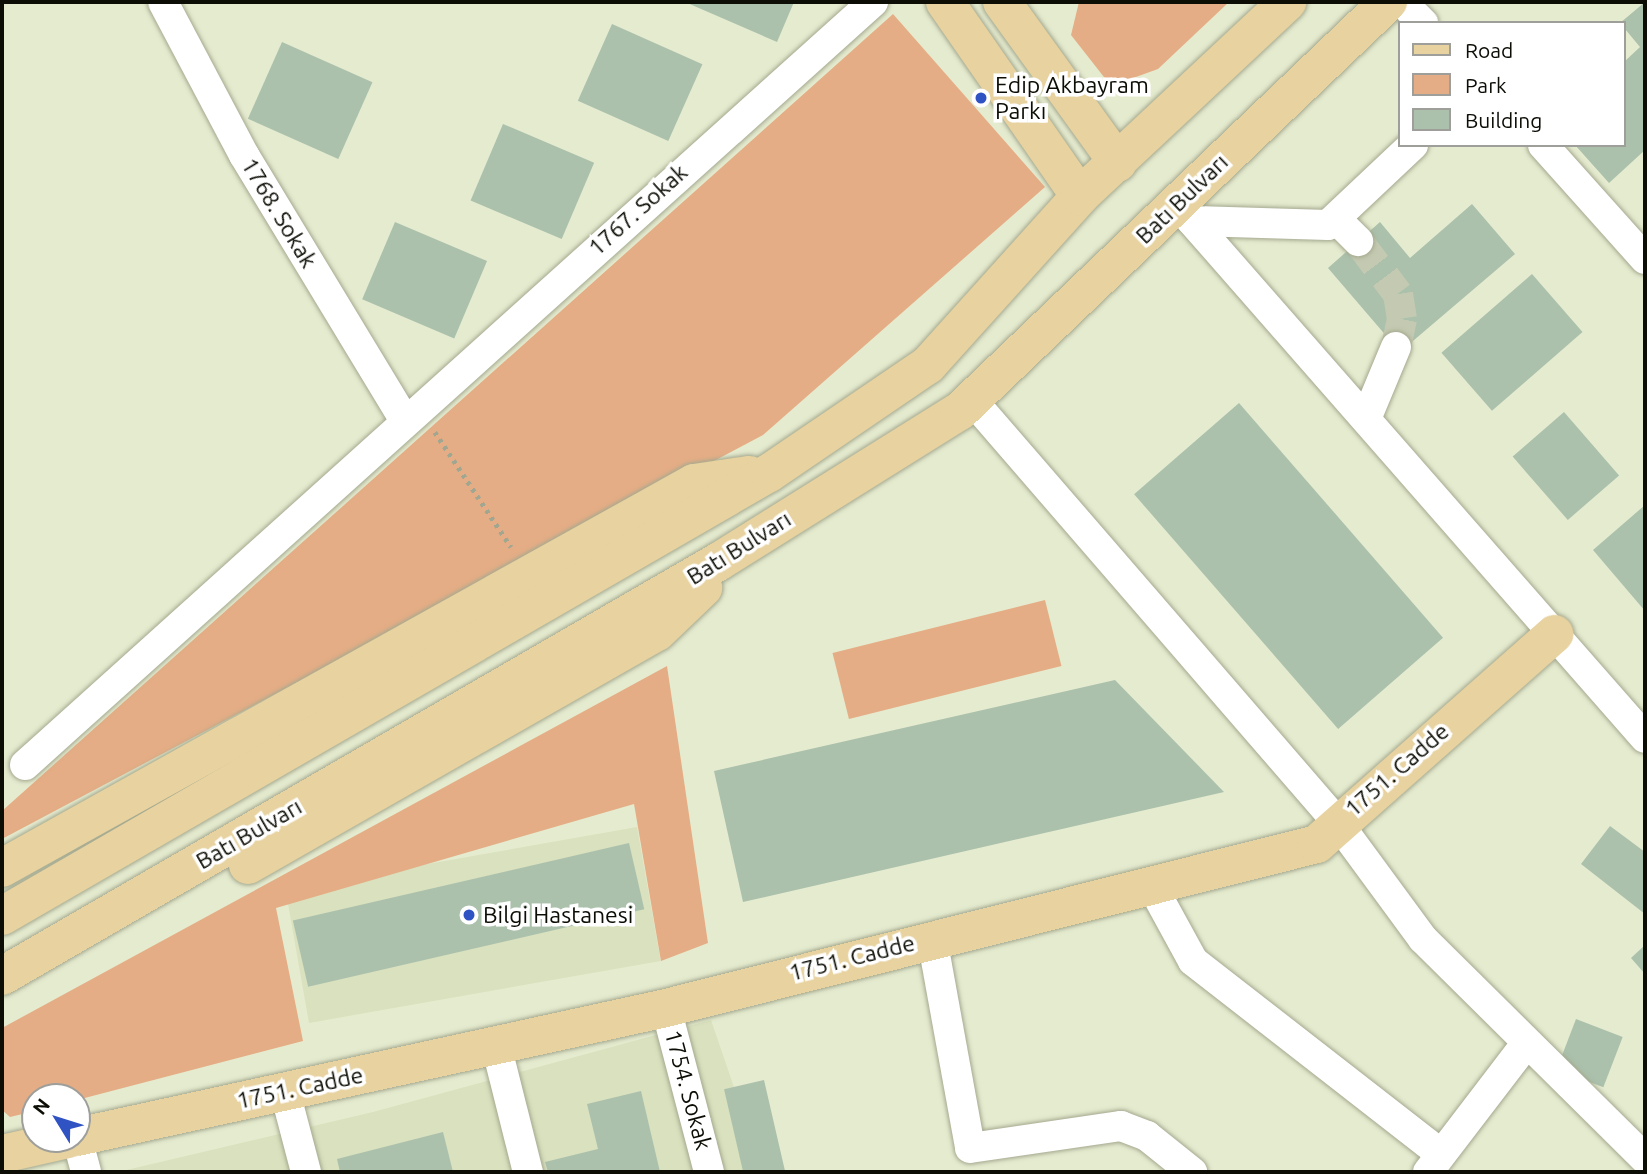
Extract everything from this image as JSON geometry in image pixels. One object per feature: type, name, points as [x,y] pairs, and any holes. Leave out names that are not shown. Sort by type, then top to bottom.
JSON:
[{"type":"main road","points":[[945,2],[1080,196]]},
{"type":"main road","points":[[1002,2],[1118,163]]},
{"type":"main road","points":[[2,916],[769,472],[928,365],[1080,196],[1287,2]]},
{"type":"main road","name":"Batı Bulvarı","points":[[2,976],[718,562],[972,400],[1184,213],[1388,2]]},
{"type":"main road","points":[[2,868],[694,483],[769,472]]},
{"type":"main road","points":[[2,1003],[657,632],[701,592],[718,562]]},
{"type":"main road","name":"1751. Cadde","points":[[91,1134],[666,1008],[932,938],[1317,844],[1337,822],[1554,634]]},
{"type":"street","name":"1768. Sokak","points":[[163,2],[244,155],[411,413]]},
{"type":"street","name":"1767. Sokak","points":[[25,765],[411,413],[873,2]]},
{"type":"street","points":[[1402,2],[1421,21]]},
{"type":"street","points":[[1184,213],[1312,226],[1336,220],[1411,147]]},
{"type":"street","points":[[1545,147],[1645,259]]},
{"type":"street","points":[[1184,213],[1645,738]]},
{"type":"street","points":[[1336,220],[1358,241]]},
{"type":"street","points":[[1366,419],[1396,347]]},
{"type":"street","points":[[972,400],[1337,822],[1423,939],[1525,1045],[1645,1159]]},
{"type":"street","points":[[1152,886],[1192,961],[1435,1163],[1525,1045]]},
{"type":"street","points":[[932,938],[970,1148],[1121,1126],[1147,1136],[1192,1172]]},
{"type":"street","name":"1754. Sokak","points":[[666,1008],[709,1172]]},
{"type":"street","points":[[496,1045],[528,1172]]},
{"type":"street","points":[[285,1092],[306,1172]]},
{"type":"street","points":[[81,1153],[86,1172]]},
{"type":"path","points":[[411,413],[529,574]]},
{"type":"shaded area","points":[[637,827],[661,961],[309,1023],[285,889]]},
{"type":"shaded area","points":[[711,1020],[763,1172],[118,1172],[373,1112]]},
{"type":"green space","points":[[1079,2],[1229,2],[1158,69],[1111,86],[1071,35]]},
{"type":"green space","points":[[893,14],[1045,187],[763,435],[2,839],[2,811]]},
{"type":"green space","points":[[1045,600],[1061,666],[849,719],[833,653]]},
{"type":"green space","points":[[667,666],[708,943],[661,961],[634,804],[276,908],[303,1041],[91,1096],[91,1083],[21,1083],[21,1114],[10,1117],[2,1110],[2,1028]]},
{"type":"building","points":[[685,2],[794,2],[777,42]]},
{"type":"building","points":[[1645,2],[1645,150],[1609,183],[1577,147],[1626,147],[1626,60],[1640,47],[1626,30],[1626,21],[1622,21]]},
{"type":"building","points":[[612,24],[702,64],[668,141],[578,101]]},
{"type":"building","points":[[282,42],[372,82],[338,159],[248,119]]},
{"type":"building","points":[[503,124],[594,163],[562,239],[471,200]]},
{"type":"building","points":[[1472,204],[1515,254],[1400,352],[1328,268],[1380,222],[1410,258]]},
{"type":"building","points":[[395,222],[487,261],[454,338],[362,299]]},
{"type":"building","points":[[1532,274],[1583,332],[1492,411],[1441,353]]},
{"type":"building","points":[[1239,403],[1443,638],[1338,729],[1134,494]]},
{"type":"building","points":[[1564,412],[1619,475],[1568,520],[1513,457]]},
{"type":"building","points":[[1645,505],[1645,611],[1593,550]]},
{"type":"building","points":[[1115,680],[1224,792],[743,902],[714,771]]},
{"type":"building","points":[[1610,826],[1645,852],[1645,914],[1581,864]]},
{"type":"building","name":"Bilgi Hastanesi","points":[[629,843],[644,909],[308,987],[293,921]]},
{"type":"building","points":[[1645,945],[1645,974],[1631,958]]},
{"type":"building","points":[[1576,1019],[1623,1037],[1603,1087],[1557,1069]]},
{"type":"building","points":[[764,1080],[785,1172],[743,1172],[724,1089]]},
{"type":"building","points":[[641,1091],[660,1172],[548,1172],[545,1162],[598,1149],[587,1104]]},
{"type":"building","points":[[443,1132],[453,1172],[340,1172],[337,1159]]},
{"type":"tunnel","points":[[1358,241],[1398,294],[1402,319],[1396,347]]},
{"type":"place","name":"Edip Akbayram Parkı","points":[[981,98]]},
{"type":"place","name":"Bilgi Hastanesi","points":[[469,915]]}]
